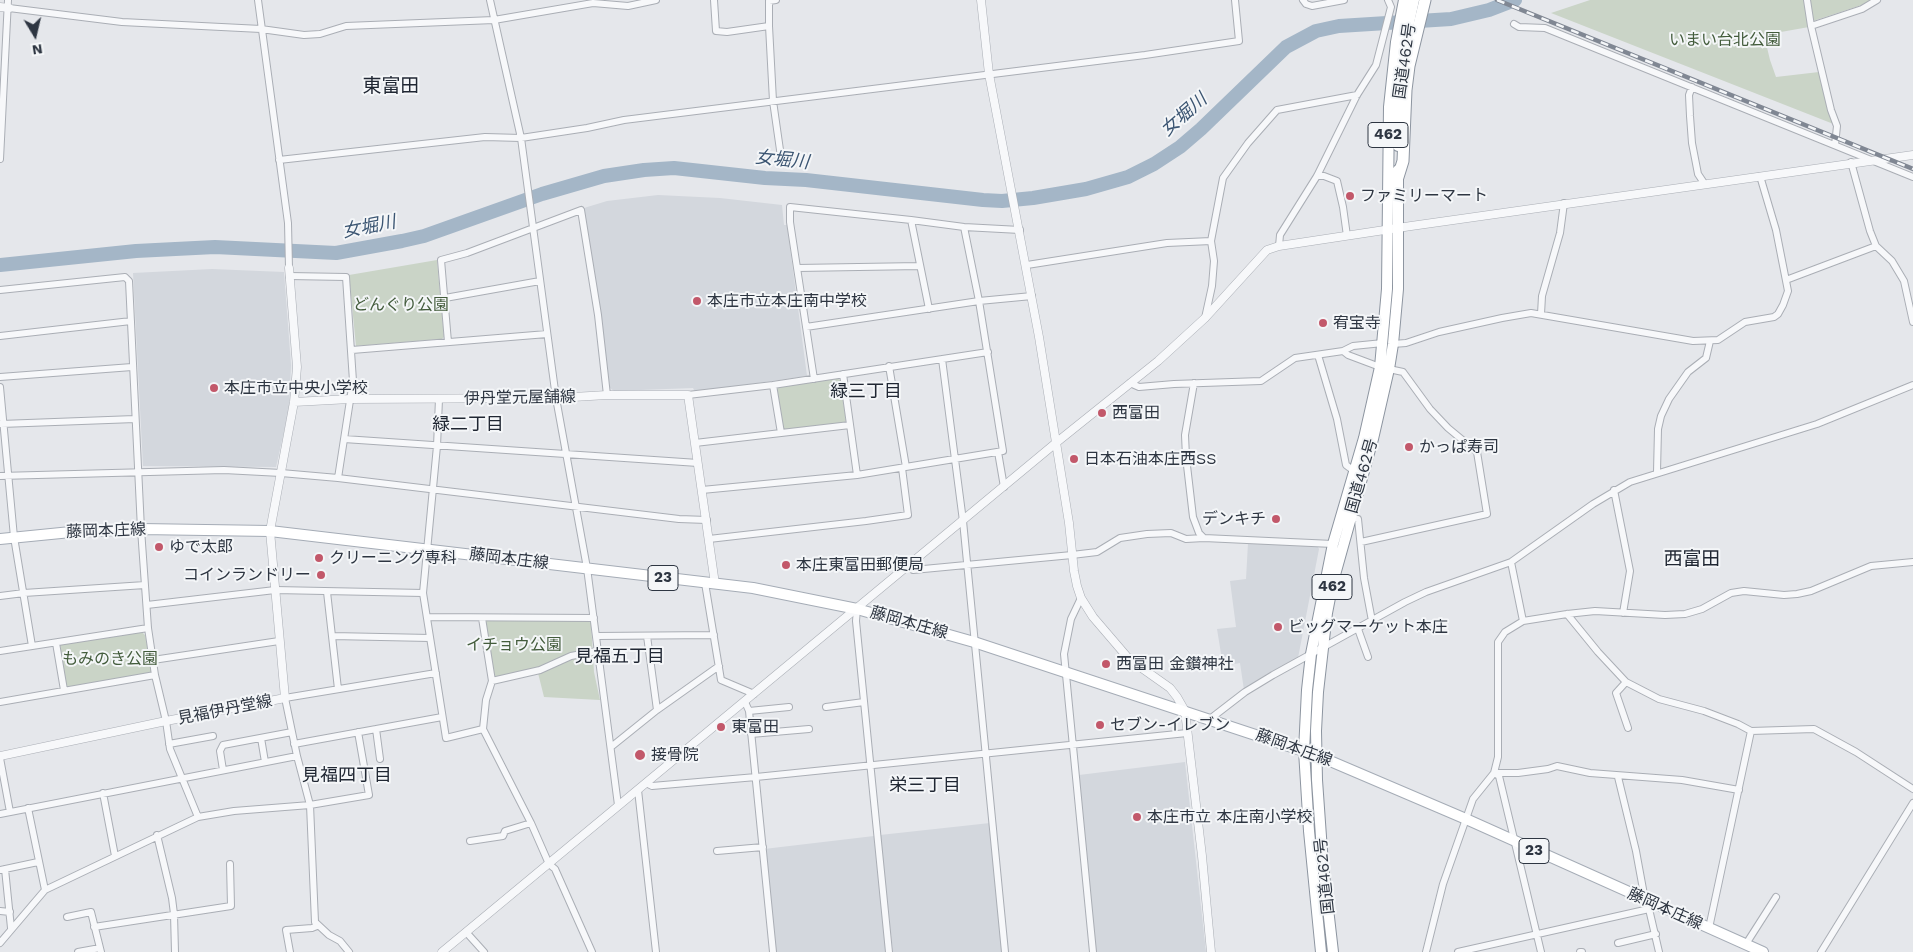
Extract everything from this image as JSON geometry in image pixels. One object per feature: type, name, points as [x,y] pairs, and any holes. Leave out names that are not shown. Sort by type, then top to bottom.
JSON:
[{"type":"highway","points":[[1398,177],[1403,161],[1406,90],[1405,41],[1414,4]]},
{"type":"main road","name":"国道462号","points":[[1332,952],[1323,865],[1316,755],[1322,648],[1333,582],[1349,518],[1373,439],[1385,368],[1388,343],[1388,128],[1414,4]]},
{"type":"main road","name":"国道462号","points":[[1388,343],[1397,313],[1398,177]]},
{"type":"main road","name":"国道462号","points":[[1321,952],[1309,831],[1304,751],[1310,654],[1332,544],[1385,368]]},
{"type":"main road","name":"藤岡本庄線","points":[[0,539],[141,528],[270,531],[770,591],[857,609],[974,642],[1066,674],[1210,719],[1316,755],[1466,819],[1649,904],[1763,952]]},
{"type":"street","points":[[258,0],[288,223],[289,272],[297,367],[294,402],[270,531]]},
{"type":"street","points":[[490,0],[521,138],[556,398],[587,568],[597,636],[597,651],[618,805]]},
{"type":"street","points":[[0,159],[5,5],[122,22],[261,30],[304,35],[320,34],[346,26],[494,20],[593,3],[628,6],[656,0]]},
{"type":"street","points":[[714,0],[716,31],[727,32],[769,26]]},
{"type":"street","points":[[776,0],[770,1],[769,26],[774,101],[782,164]]},
{"type":"street","points":[[981,0],[989,74],[1020,230],[1057,442],[1074,571],[1081,598],[1093,617],[1129,659],[1170,688],[1185,711],[1202,856],[1210,952]]},
{"type":"street","points":[[279,160],[485,137],[521,138],[588,128],[624,120],[1145,55],[1239,41],[1234,0]]},
{"type":"street","points":[[1303,0],[1306,4],[1312,6],[1344,0]]},
{"type":"street","points":[[1279,246],[1280,235],[1316,176],[1357,95],[1372,73],[1383,42],[1391,7],[1388,0]]},
{"type":"street","points":[[1807,0],[1811,26],[1831,110],[1837,126],[1835,145]]},
{"type":"street","points":[[1811,26],[1862,8],[1877,0]]},
{"type":"street","points":[[1514,24],[1519,27],[1545,28],[1913,177]]},
{"type":"street","points":[[1692,87],[1689,95],[1692,143],[1698,174],[1704,183]]},
{"type":"street","points":[[1205,318],[1214,261],[1211,241],[1214,217],[1223,178],[1248,142],[1277,110],[1357,95]]},
{"type":"street","points":[[442,952],[1183,339],[1205,318],[1267,250],[1279,246],[1564,203],[1851,162],[1913,155]]},
{"type":"street","points":[[1851,162],[1870,231],[1876,246],[1892,261],[1904,281],[1913,322]]},
{"type":"street","points":[[1316,176],[1337,181],[1343,207],[1346,236]]},
{"type":"street","points":[[1130,383],[1139,387],[1261,381],[1295,358],[1343,351],[1353,346],[1406,342],[1438,332],[1531,313],[1693,341],[1718,340],[1745,322],[1774,317],[1778,314],[1786,298],[1786,280],[1776,230],[1760,176]]},
{"type":"street","points":[[1541,314],[1542,296],[1560,233],[1564,203]]},
{"type":"street","points":[[814,379],[788,210],[790,207],[964,227],[1020,230]]},
{"type":"street","points":[[448,342],[442,260],[466,253],[581,210],[598,315],[607,395]]},
{"type":"street","points":[[911,220],[929,309]]},
{"type":"street","points":[[702,490],[857,475],[1003,452],[988,352],[964,227]]},
{"type":"street","points":[[1026,265],[1167,243],[1211,241]]},
{"type":"street","points":[[1786,280],[1876,246]]},
{"type":"street","points":[[797,268],[920,266]]},
{"type":"street","points":[[289,272],[346,277],[354,381],[338,478]]},
{"type":"street","points":[[0,290],[125,277],[129,281],[132,366],[148,628],[155,675],[166,721],[170,749],[198,817]]},
{"type":"street","points":[[445,298],[540,281]]},
{"type":"street","points":[[806,327],[979,301],[1032,296]]},
{"type":"street","points":[[0,336],[131,321]]},
{"type":"street","points":[[352,350],[547,334]]},
{"type":"street","points":[[1657,472],[1658,428],[1661,416],[1669,399],[1688,372],[1706,358],[1710,341]]},
{"type":"street","points":[[1343,351],[1348,355],[1402,372],[1430,409],[1448,428],[1476,452],[1487,514],[1361,542]]},
{"type":"street","points":[[754,694],[721,680],[714,635],[709,539],[688,395],[773,385],[988,352]]},
{"type":"street","points":[[1318,355],[1337,419],[1346,465],[1354,471]]},
{"type":"street","points":[[942,359],[963,522],[1005,952]]},
{"type":"street","points":[[0,377],[132,366]]},
{"type":"street","points":[[709,539],[908,515],[904,468],[889,366]]},
{"type":"street","points":[[843,374],[857,475]]},
{"type":"street","points":[[1194,383],[1185,435],[1186,457],[1193,517],[1199,532],[1204,538]]},
{"type":"street","points":[[773,385],[781,433]]},
{"type":"street","points":[[1210,719],[1246,692],[1310,654],[1426,592],[1511,562],[1614,490],[1630,482],[1657,472],[1817,424],[1913,385]]},
{"type":"street","points":[[0,387],[14,537],[32,646]]},
{"type":"street","name":"伊丹堂元屋舗線","points":[[294,402],[350,399],[688,395]]},
{"type":"street","points":[[439,399],[437,446],[423,593],[446,738],[483,729]]},
{"type":"street","points":[[2,424],[135,419]]},
{"type":"street","points":[[695,443],[850,425]]},
{"type":"street","points":[[344,439],[698,463]]},
{"type":"street","points":[[998,452],[1004,487]]},
{"type":"street","points":[[0,476],[224,470],[281,473],[338,478],[680,519],[706,520]]},
{"type":"street","points":[[1614,490],[1630,571],[1623,613]]},
{"type":"street","points":[[1349,518],[1358,520],[1364,578],[1372,621]]},
{"type":"street","name":"見福伊丹堂線","points":[[0,757],[166,721],[285,698],[270,531]]},
{"type":"street","points":[[908,567],[913,570],[1097,552],[1120,538],[1147,534],[1171,533],[1186,539],[1204,538],[1332,544]]},
{"type":"street","points":[[1511,562],[1524,621]]},
{"type":"street","points":[[1426,952],[1443,884],[1473,799],[1494,773],[1498,757],[1498,642],[1505,632],[1524,621],[1595,611],[1666,616],[1685,614],[1702,609],[1731,593],[1744,591],[1784,596],[1796,594],[1811,591],[1871,566],[1913,562]]},
{"type":"street","points":[[0,596],[145,585]]},
{"type":"street","points":[[147,605],[275,590],[423,593]]},
{"type":"street","points":[[327,592],[338,689]]},
{"type":"street","points":[[1081,598],[1072,619],[1064,654],[1093,952]]},
{"type":"street","points":[[857,609],[856,621],[889,952]]},
{"type":"street","points":[[1567,614],[1626,682],[1659,699],[1704,710],[1751,731],[1814,729],[1856,752],[1913,789]]},
{"type":"street","points":[[427,617],[594,618]]},
{"type":"street","points":[[482,618],[492,681],[486,700],[483,729],[531,823],[549,864],[555,869],[592,952]]},
{"type":"street","points":[[0,651],[148,628]]},
{"type":"street","points":[[1358,628],[1368,657]]},
{"type":"street","points":[[597,636],[714,635]]},
{"type":"street","points":[[332,636],[430,638]]},
{"type":"street","points":[[647,636],[657,710]]},
{"type":"street","points":[[153,660],[280,641]]},
{"type":"street","points":[[56,643],[64,690]]},
{"type":"street","points":[[492,681],[540,670],[571,656],[597,651]]},
{"type":"street","points":[[611,747],[657,710],[720,666]]},
{"type":"street","points":[[349,952],[340,941],[317,926],[314,918],[310,805],[294,744],[285,698],[436,673]]},
{"type":"street","points":[[0,702],[155,675]]},
{"type":"street","points":[[1626,682],[1616,693],[1628,728]]},
{"type":"street","points":[[744,702],[749,711],[773,952]]},
{"type":"street","points":[[826,707],[864,702]]},
{"type":"street","points":[[749,711],[789,707]]},
{"type":"street","points":[[294,744],[442,717]]},
{"type":"street","points":[[376,729],[380,759]]},
{"type":"street","points":[[751,734],[809,729]]},
{"type":"street","points":[[1708,928],[1751,731]]},
{"type":"street","points":[[223,770],[220,751],[223,746],[292,732]]},
{"type":"street","points":[[0,943],[45,890],[198,817],[234,811],[310,805],[369,795],[358,732]]},
{"type":"street","points":[[646,783],[652,786],[756,777],[1187,733]]},
{"type":"street","points":[[169,744],[213,736]]},
{"type":"street","points":[[261,738],[266,762]]},
{"type":"street","points":[[0,814],[297,756]]},
{"type":"street","points":[[0,757],[10,812]]},
{"type":"street","points":[[1494,773],[1533,771],[1557,766],[1590,773],[1682,780],[1739,790]]},
{"type":"street","points":[[1494,773],[1499,776],[1541,952]]},
{"type":"street","points":[[1618,776],[1660,952]]},
{"type":"street","points":[[638,790],[656,952]]},
{"type":"street","points":[[102,794],[115,856]]},
{"type":"street","points":[[1821,952],[1913,803]]},
{"type":"street","points":[[28,808],[45,890]]},
{"type":"street","points":[[470,842],[503,836],[505,831],[531,823]]},
{"type":"street","points":[[157,835],[174,914],[175,952]]},
{"type":"street","points":[[717,851],[763,847]]},
{"type":"street","points":[[12,928],[3,870],[38,862]]},
{"type":"street","points":[[94,927],[231,906],[230,864]]},
{"type":"street","points":[[1746,944],[1776,897]]},
{"type":"street","points":[[1458,952],[1537,934],[1649,904]]},
{"type":"street","points":[[0,911],[10,912]]},
{"type":"street","points":[[67,917],[91,912],[100,950],[78,952]]},
{"type":"street","points":[[290,952],[286,930],[317,926]]},
{"type":"street","points":[[466,932],[484,952]]},
{"type":"street","points":[[1618,943],[1656,934]]},
{"type":"shaded area","name":"本庄市立本庄南中学校","points":[[658,195],[720,198],[782,205],[784,225],[787,225],[807,376],[695,392],[693,388],[614,391],[610,388],[584,208],[607,201]]},
{"type":"shaded area","name":"本庄市立中央小学校","points":[[212,269],[284,272],[291,365],[289,410],[276,467],[143,466],[133,273]]},
{"type":"shaded area","points":[[1248,543],[1317,545],[1319,549],[1298,658],[1244,690],[1240,663],[1223,666],[1217,629],[1236,627],[1230,581],[1246,579]]},
{"type":"shaded area","name":"本庄市立 本庄南小学校","points":[[1185,762],[1206,952],[1096,952],[1079,775]]},
{"type":"shaded area","points":[[990,823],[1003,952],[893,952],[880,835]]},
{"type":"shaded area","points":[[874,836],[886,952],[775,952],[764,849]]},
{"type":"green space","name":"いまい台北公園","points":[[1590,0],[1804,0],[1809,27],[1764,35],[1770,60],[1776,77],[1819,72],[1836,125],[1551,13]]},
{"type":"green space","points":[[1808,0],[1872,0],[1813,21]]},
{"type":"green space","name":"どんぐり公園","points":[[437,260],[444,337],[442,339],[356,346],[349,275]]},
{"type":"green space","points":[[837,378],[840,380],[846,420],[844,423],[785,430],[782,428],[776,390],[778,387]]},
{"type":"green space","name":"イチョウ公園","points":[[485,621],[588,621],[591,623],[594,672],[600,700],[544,697],[538,673],[497,678],[494,676]]},
{"type":"green space","name":"もみのき公園","points":[[142,632],[145,635],[153,671],[149,674],[69,687],[65,684],[60,645]]},
{"type":"waterway","name":"女堀川","points":[[0,265],[136,251],[215,247],[336,253],[424,236],[542,194],[604,176],[644,170],[674,168],[1002,201],[1086,189],[1128,177],[1154,164],[1180,147],[1286,47],[1316,31],[1339,26],[1451,19],[1489,10],[1515,0]]},
{"type":"railway","points":[[1497,0],[1913,169]]},
{"type":"place","name":"ファミリーマート","points":[[1350,196]]},
{"type":"place","name":"本庄市立本庄南中学校","points":[[697,301]]},
{"type":"place","name":"宥宝寺","points":[[1323,323]]},
{"type":"place","name":"本庄市立中央小学校","points":[[214,388]]},
{"type":"place","name":"西富田","points":[[1102,413]]},
{"type":"place","name":"かっぱ寿司","points":[[1409,447]]},
{"type":"place","name":"日本石油本庄西SS","points":[[1074,459]]},
{"type":"place","name":"デンキチ","points":[[1276,519]]},
{"type":"place","name":"ゆで太郎","points":[[159,547]]},
{"type":"place","name":"クリーニング専科","points":[[319,558]]},
{"type":"place","name":"本庄東富田郵便局","points":[[786,565]]},
{"type":"place","name":"コインランドリー","points":[[321,575]]},
{"type":"place","name":"ビッグマーケット本庄","points":[[1278,627]]},
{"type":"place","name":"西富田 金鑚神社","points":[[1106,664]]},
{"type":"place","name":"セブン-イレブン","points":[[1100,725]]},
{"type":"place","name":"東富田","points":[[721,727]]},
{"type":"place","name":"接骨院","points":[[640,755]]},
{"type":"place","name":"本庄市立 本庄南小学校","points":[[1137,817]]},
{"type":"district","name":"東富田","points":[[391,86]]},
{"type":"district","name":"緑三丁目","points":[[866,392]]},
{"type":"district","name":"緑二丁目","points":[[468,425]]},
{"type":"district","name":"西富田","points":[[1692,559]]},
{"type":"district","name":"見福五丁目","points":[[620,657]]},
{"type":"district","name":"見福四丁目","points":[[347,776]]},
{"type":"district","name":"栄三丁目","points":[[925,786]]}]
